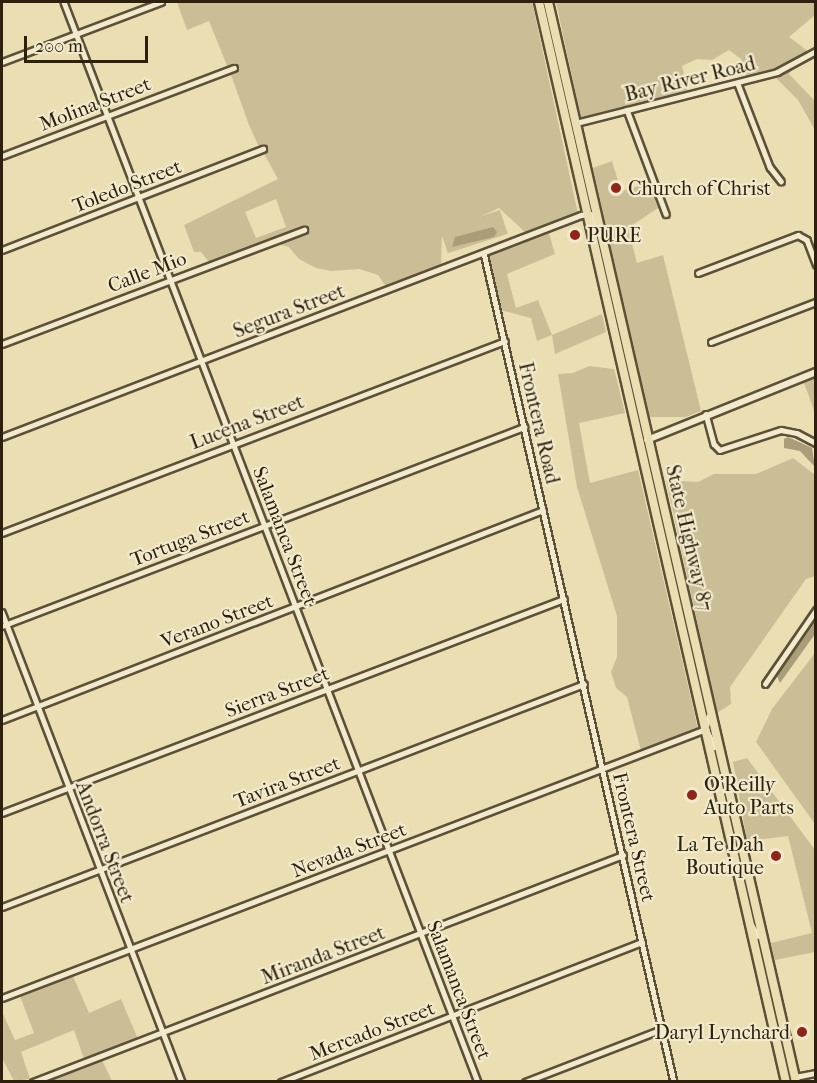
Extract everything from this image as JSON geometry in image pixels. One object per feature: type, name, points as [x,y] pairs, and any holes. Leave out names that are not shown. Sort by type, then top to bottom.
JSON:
[{"type":"highway","points":[[539,2],[572,123],[588,214],[645,440],[706,729],[750,922],[773,1001]]},
{"type":"highway","name":"State Highway 87","points":[[548,2],[572,123],[616,297],[645,440],[691,620],[792,1080]]},
{"type":"street","name":"Salamanca Street","points":[[64,2],[478,1082]]},
{"type":"street","points":[[2,62],[161,2]]},
{"type":"street","name":"Bay River Road","points":[[572,123],[738,84],[785,69],[816,51]]},
{"type":"street","name":"Molina Street","points":[[2,156],[234,68]]},
{"type":"street","points":[[738,84],[770,167],[781,181]]},
{"type":"street","points":[[627,110],[666,214]]},
{"type":"street","name":"Toledo Street","points":[[2,250],[263,149]]},
{"type":"street","points":[[588,214],[594,219],[616,297]]},
{"type":"street","name":"Segura Street","points":[[2,437],[588,214]]},
{"type":"street","name":"Calle Mio","points":[[2,344],[304,230]]},
{"type":"street","points":[[698,273],[803,236],[816,264]]},
{"type":"street","name":"Frontera Road","points":[[484,253],[564,599]]},
{"type":"street","points":[[711,342],[816,302]]},
{"type":"street","name":"Lucena Street","points":[[2,533],[505,340]]},
{"type":"street","points":[[645,440],[816,372]]},
{"type":"street","points":[[706,414],[714,444],[720,450],[781,430],[797,433],[816,443]]},
{"type":"street","name":"Tortuga Street","points":[[4,625],[524,427]]},
{"type":"street","name":"Verano Street","points":[[2,720],[543,510]]},
{"type":"street","name":"Frontera Street","points":[[564,599],[674,1082]]},
{"type":"street","name":"Sierra Street","points":[[2,813],[564,599]]},
{"type":"street","points":[[765,684],[816,610]]},
{"type":"street","name":"Andorra Street","points":[[2,612],[4,625],[182,1082]]},
{"type":"street","points":[[691,620],[691,640],[710,720],[706,729],[735,816]]},
{"type":"street","name":"Tavira Street","points":[[2,907],[584,684]]},
{"type":"street","name":"Nevada Street","points":[[2,998],[706,729]]},
{"type":"street","name":"Miranda Street","points":[[33,1082],[623,855]]},
{"type":"street","name":"Mercado Street","points":[[281,1082],[642,942]]},
{"type":"street","points":[[525,1082],[662,1029]]},
{"type":"street","points":[[792,1080],[816,1073]]},
{"type":"shaded area","points":[[177,2],[532,2],[578,214],[526,233],[499,208],[442,234],[441,267],[387,288],[378,275],[359,269],[331,271],[316,268],[299,259],[289,247],[274,243],[307,231],[305,227],[209,262],[201,252],[194,252],[184,225],[278,179],[263,152],[265,147],[258,145],[249,125],[230,72],[236,70],[235,66],[228,68],[209,21],[187,30]],"holes":[[[276,199],[286,227],[256,238],[245,212]]]},
{"type":"shaded area","points":[[556,2],[815,2],[815,15],[789,37],[809,52],[776,70],[747,78],[741,59],[729,50],[712,60],[697,59],[682,66],[688,93],[581,119]]},
{"type":"shaded area","points":[[793,68],[789,74],[815,101],[815,130],[798,100],[774,76]]},
{"type":"shaded area","points":[[612,161],[621,191],[650,183],[658,208],[628,228],[637,263],[663,255],[701,411],[686,417],[649,417],[593,168]]},
{"type":"shaded area","points":[[500,210],[508,234],[448,253],[440,229]]},
{"type":"shaded area","points":[[493,227],[497,232],[494,237],[452,247],[455,237]]},
{"type":"shaded area","points":[[548,230],[555,254],[507,274],[516,308],[538,300],[552,335],[537,341],[531,318],[500,310],[487,255]]},
{"type":"shaded area","points":[[602,314],[606,332],[555,354],[552,335]]},
{"type":"shaded area","points":[[589,366],[614,369],[625,413],[579,423],[590,483],[638,470],[698,729],[641,751],[627,697],[616,688],[611,672],[617,657],[617,616],[577,487],[558,374],[573,373]]},
{"type":"shaded area","points":[[815,375],[815,413],[803,380]]},
{"type":"shaded area","points":[[788,437],[812,448],[815,467],[800,451],[784,448],[784,439]]},
{"type":"shaded area","points":[[793,458],[815,475],[815,576],[806,579],[730,687],[731,704],[717,713],[666,480],[698,482],[714,474],[756,474]]},
{"type":"shaded area","points":[[815,622],[815,634],[780,683],[777,676]]},
{"type":"shaded area","points":[[815,653],[815,824],[756,742],[772,709]]},
{"type":"shaded area","points":[[747,758],[815,850],[815,952],[775,960],[771,943],[812,933],[788,836],[747,841],[733,762]]},
{"type":"shaded area","points":[[72,974],[89,1013],[121,999],[138,1039],[84,1059],[74,1030],[21,1052],[30,1079],[14,1081],[2,1058],[2,1012],[15,1040],[34,1033],[20,996]]},
{"type":"shaded area","points":[[101,1058],[112,1081],[41,1082]]},
{"type":"place","name":"Church of Christ","points":[[616,188]]},
{"type":"place","name":"PURE","points":[[575,235]]},
{"type":"place","name":"O'Reilly Auto Parts","points":[[692,795]]},
{"type":"place","name":"La Te Dah Boutique","points":[[776,856]]},
{"type":"place","name":"Daryl Lynchard","points":[[802,1032]]}]
